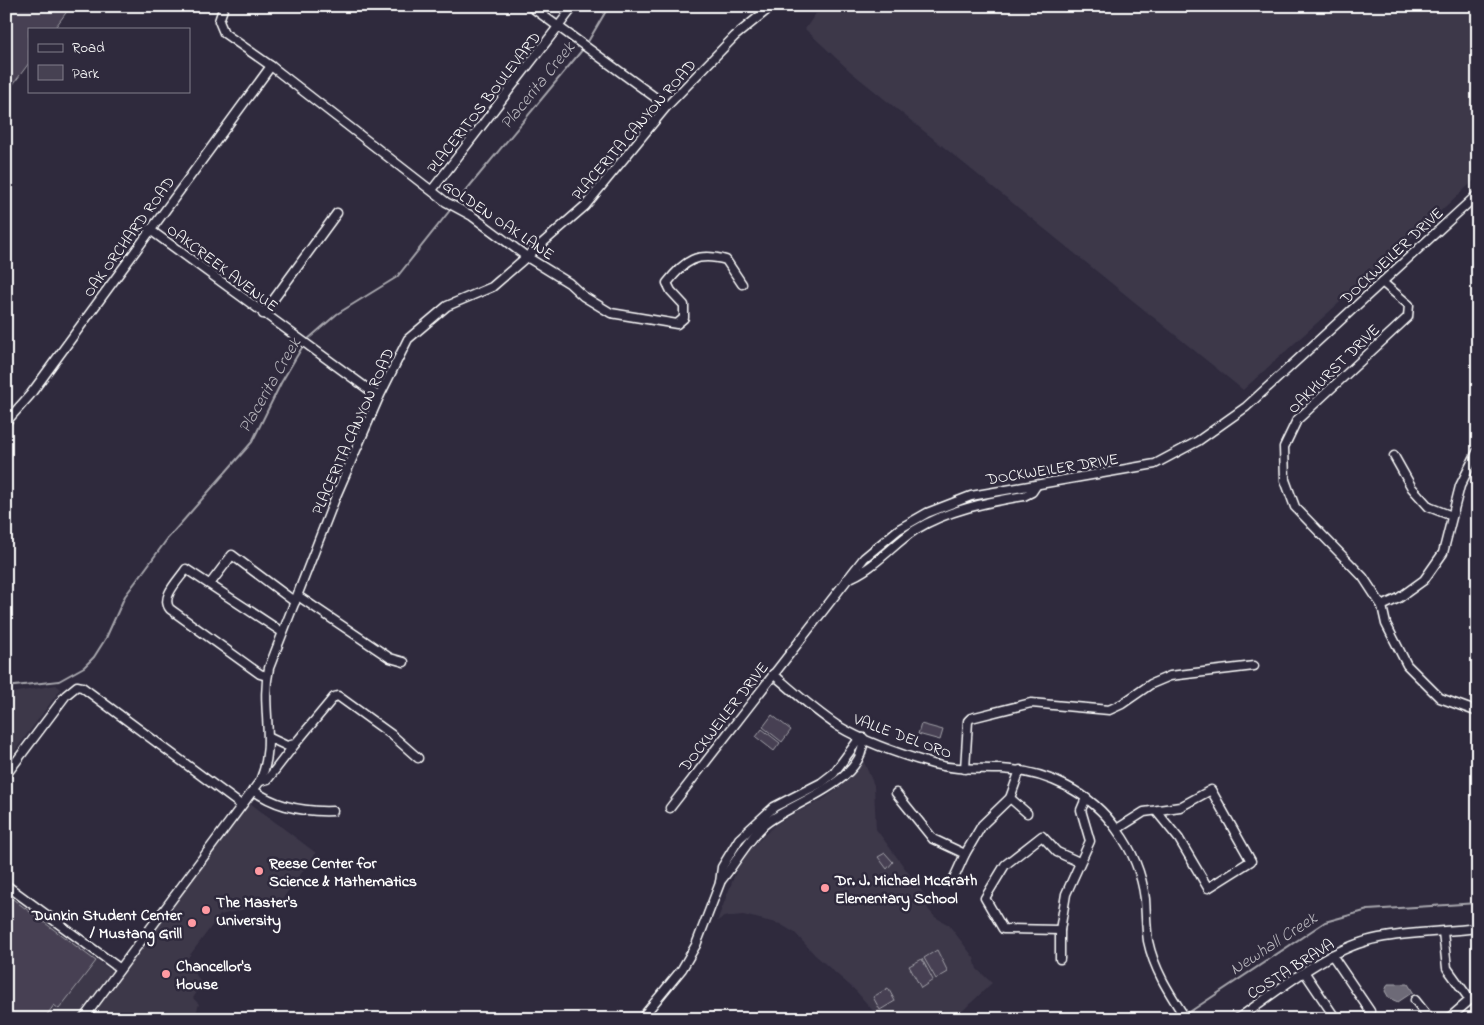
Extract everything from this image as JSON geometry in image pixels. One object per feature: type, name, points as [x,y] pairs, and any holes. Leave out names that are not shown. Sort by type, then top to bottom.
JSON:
[{"type":"street","name":"GOLDEN OAK LANE","points":[[224,6],[219,21],[224,33],[271,66],[446,202],[472,216],[527,257],[569,283],[583,296],[611,313],[667,324],[677,324],[684,318],[684,305],[671,291],[667,283],[688,261],[709,256],[726,260],[742,284]]},
{"type":"street","points":[[530,6],[668,106]]},
{"type":"street","name":"PLACERITOS BOULEVARD","points":[[432,190],[574,6]]},
{"type":"street","name":"PLACERITA CANYON ROAD","points":[[83,1019],[119,968],[260,781],[266,763],[270,738],[265,695],[267,676],[282,632],[336,496],[379,397],[408,339],[447,306],[492,287],[585,206],[668,106],[735,36],[772,6]]},
{"type":"street","name":"OAK ORCHARD ROAD","points":[[6,422],[30,396],[149,229],[271,66]]},
{"type":"street","name":"DOCKWEILER DRIVE","points":[[670,808],[847,579],[864,571],[891,548],[927,524],[969,508],[1024,496],[1032,492],[1036,486],[1155,464],[1198,441],[1246,407],[1478,194]]},
{"type":"street","points":[[263,314],[337,213]]},
{"type":"street","name":"OAKCREEK AVENUE","points":[[149,229],[379,397]]},
{"type":"street","name":"OAKHURST DRIVE","points":[[1382,282],[1409,306],[1408,317],[1296,420],[1284,447],[1285,480],[1294,508],[1363,577],[1382,606],[1386,624],[1407,666],[1440,698],[1478,712]]},
{"type":"street","points":[[1382,606],[1399,598],[1424,580],[1443,553],[1460,486],[1478,450]]},
{"type":"street","points":[[1394,456],[1412,488],[1428,507],[1452,516]]},
{"type":"street","points":[[210,584],[232,555],[390,658],[404,662]]},
{"type":"street","points":[[267,676],[260,674],[168,607],[167,597],[186,569],[282,632]]},
{"type":"street","points":[[965,769],[968,721],[971,718],[1031,703],[1109,710],[1122,704],[1151,684],[1170,676],[1254,666]]},
{"type":"street","name":"VALLE DEL ORO","points":[[773,674],[840,727],[863,738],[931,763],[965,769],[1020,770],[1057,781],[1086,798],[1117,829],[1129,849],[1142,882],[1146,929],[1158,972],[1186,1019]]},
{"type":"street","points":[[6,775],[66,695],[76,686],[82,687],[171,751],[241,805]]},
{"type":"street","points":[[260,781],[268,779],[334,697],[338,696],[392,735],[418,758]]},
{"type":"street","points":[[270,738],[287,746],[295,744]]},
{"type":"street","points":[[641,1019],[682,970],[696,945],[720,883],[722,867],[730,852],[750,827],[774,807],[821,783],[834,773],[856,743],[863,738]]},
{"type":"street","points":[[954,878],[982,825],[1010,798],[1020,770]]},
{"type":"street","points":[[253,790],[280,804],[298,809],[334,811]]},
{"type":"street","points":[[1117,829],[1144,812],[1157,812],[1180,807],[1211,790],[1250,861],[1208,888],[1179,839],[1157,812]]},
{"type":"street","points":[[896,793],[933,839],[965,854]]},
{"type":"street","points":[[1010,798],[1026,813]]},
{"type":"street","points":[[1060,959],[1060,930],[1066,894],[1090,841],[1081,810],[1086,798]]},
{"type":"street","points":[[1060,930],[1003,929],[984,898],[1005,865],[1042,836],[1057,852],[1079,862]]},
{"type":"street","points":[[6,885],[119,968]]},
{"type":"street","name":"COSTA BRAVA","points":[[1237,1019],[1332,955],[1378,938],[1478,928]]},
{"type":"street","points":[[1443,932],[1447,968],[1470,1000],[1448,1019]]},
{"type":"street","points":[[1332,955],[1370,1011]]},
{"type":"street","points":[[1305,973],[1336,1019]]},
{"type":"street","points":[[1415,1000],[1430,1019]]},
{"type":"shaded area","points":[[821,6],[1478,6],[1478,177],[1243,390],[851,72],[805,29]]},
{"type":"shaded area","points":[[56,685],[61,689],[6,763],[6,694]]},
{"type":"shaded area","name":"Dr. J. Michael McGrath Elementary School","points":[[863,760],[874,785],[876,829],[927,898],[928,909],[935,917],[949,925],[974,958],[977,969],[992,983],[954,1019],[880,1019],[856,991],[815,955],[795,933],[780,924],[743,915],[724,917],[717,921],[737,869],[748,851],[776,824],[822,800],[839,788]]},
{"type":"shaded area","name":"The Master's University","points":[[250,803],[316,853],[281,901],[220,915],[187,959],[202,985],[193,998],[199,1004],[194,1019],[6,1019],[6,893],[120,977]]},
{"type":"shaded area","points":[[1388,984],[1408,984],[1413,992],[1398,1002],[1389,998],[1385,991]]},
{"type":"green space","points":[[6,6],[71,6],[55,28],[28,28],[28,64],[6,94]]},
{"type":"green space","points":[[772,715],[791,730],[782,742],[763,727]]},
{"type":"green space","points":[[921,724],[943,730],[940,740],[918,734]]},
{"type":"green space","points":[[762,729],[780,743],[774,751],[756,737]]},
{"type":"green space","points":[[885,853],[893,862],[887,869],[878,857]]},
{"type":"green space","points":[[6,894],[96,961],[59,1009],[54,1005],[44,1019],[6,1019]]},
{"type":"green space","points":[[937,950],[948,972],[936,979],[924,958]]},
{"type":"green space","points":[[922,959],[933,980],[921,988],[909,966]]},
{"type":"green space","points":[[888,988],[895,1001],[880,1010],[873,997]]},
{"type":"waterway","name":"Placerita Creek","points":[[586,45],[609,6]]},
{"type":"waterway","name":"Placerita Creek","points":[[454,205],[583,49]]},
{"type":"waterway","name":"Placerita Creek","points":[[307,340],[337,314],[397,277],[451,209]]},
{"type":"waterway","name":"Placerita Creek","points":[[6,687],[59,681],[84,667],[94,657],[106,638],[125,596],[168,538],[252,442],[281,383],[304,344]]},
{"type":"waterway","name":"Newhall Creek","points":[[1185,1015],[1325,922],[1368,910],[1478,903]]},
{"type":"place","name":"Reese Center for Science & Mathematics","points":[[259,871]]},
{"type":"place","name":"Dr. J. Michael McGrath Elementary School","points":[[825,888]]},
{"type":"place","name":"The Master's University","points":[[206,910]]},
{"type":"place","name":"Dunkin Student Center / Mustang Grill","points":[[192,923]]},
{"type":"place","name":"Chancellor's House","points":[[166,974]]}]
